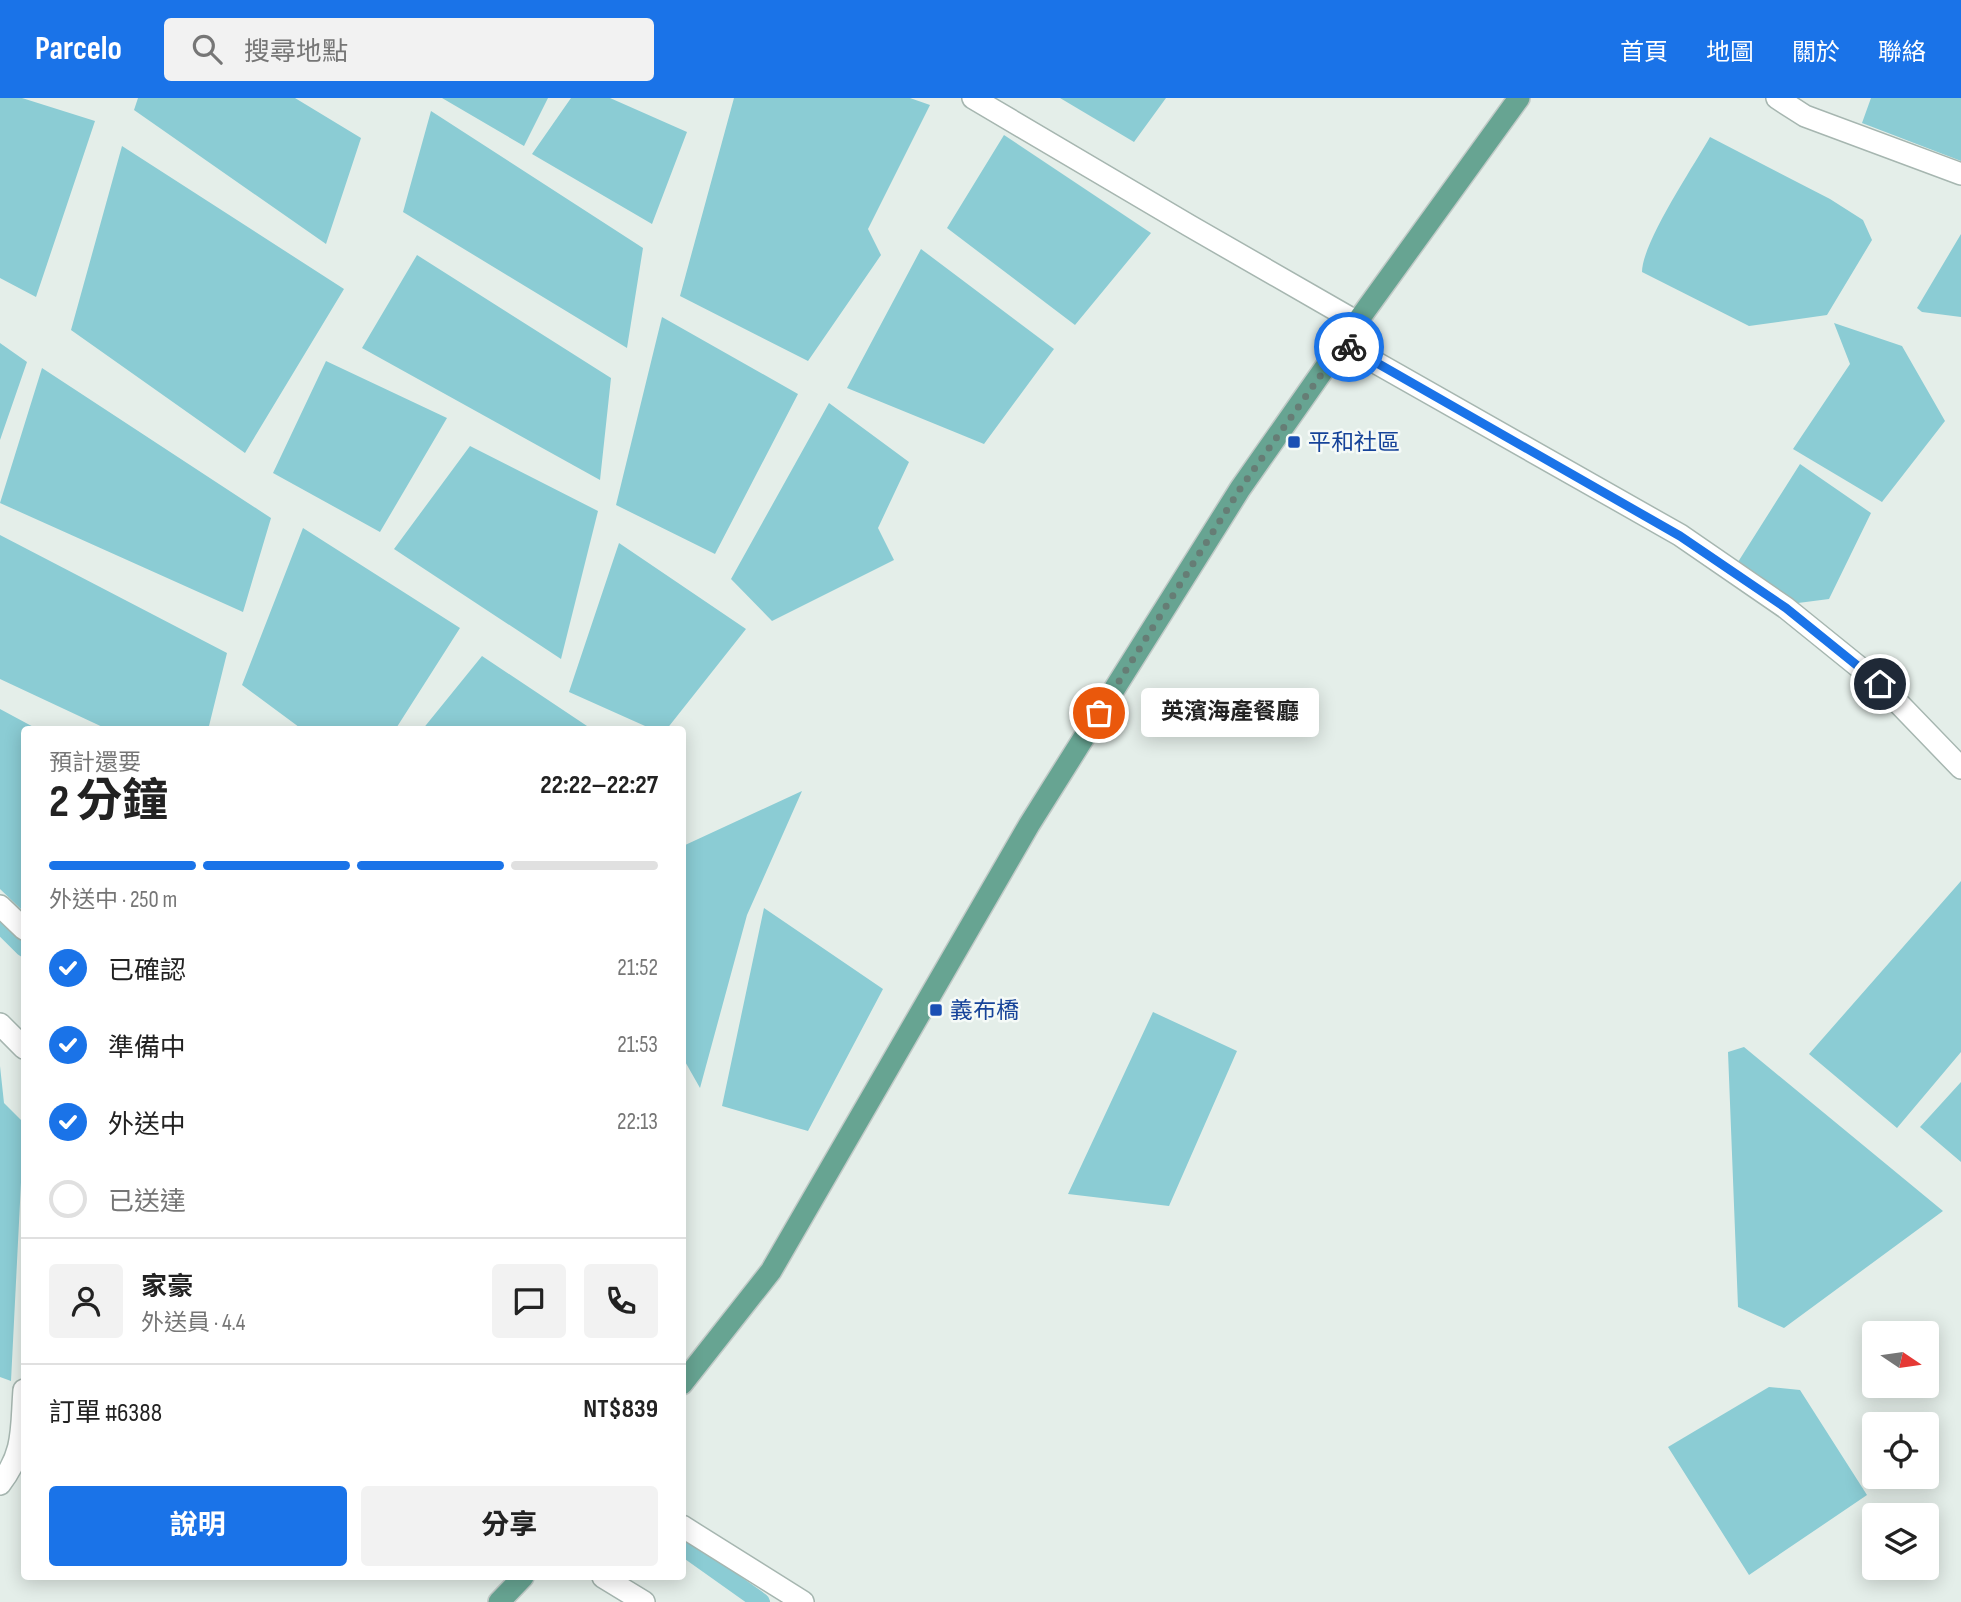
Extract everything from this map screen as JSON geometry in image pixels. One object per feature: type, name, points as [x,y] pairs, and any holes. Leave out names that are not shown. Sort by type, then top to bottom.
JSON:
[{"type":"main road","points":[[686,1379],[771,1271],[1029,825],[1240,489],[1357,322],[1520,98]]},
{"type":"main road","points":[[499,1602],[520,1580]]},
{"type":"street","points":[[973,98],[1357,322]]},
{"type":"street","points":[[1777,98],[1805,116],[1961,173]]},
{"type":"street","points":[[1343,344],[1690,543],[1786,608],[1880,684],[1961,768]]},
{"type":"street","points":[[0,906],[21,926]]},
{"type":"street","points":[[0,1024],[21,1045]]},
{"type":"street","points":[[0,1484],[13,1468],[19,1454],[21,1428]]},
{"type":"street","points":[[686,1529],[803,1602]]},
{"type":"street","points":[[608,1580],[644,1602]]},
{"type":"water","points":[[0,98],[22,98],[95,121],[36,297],[0,278]]},
{"type":"water","points":[[138,98],[295,98],[361,138],[326,244],[134,110]]},
{"type":"water","points":[[442,98],[548,98],[524,146]]},
{"type":"water","points":[[571,98],[610,98],[687,132],[652,224],[532,154]]},
{"type":"water","points":[[734,98],[910,98],[930,105],[868,229],[881,255],[808,361],[680,296]]},
{"type":"water","points":[[1060,98],[1166,98],[1134,142]]},
{"type":"water","points":[[1871,98],[1961,98],[1961,161],[1862,123]]},
{"type":"water","points":[[431,111],[643,248],[627,348],[403,212]]},
{"type":"water","points":[[1004,135],[1151,233],[1075,325],[947,228]]},
{"type":"water","points":[[1710,137],[1830,199],[1863,220],[1872,240],[1827,315],[1749,326],[1642,272],[1644,259],[1659,224]]},
{"type":"water","points":[[122,146],[344,289],[245,453],[71,330]]},
{"type":"water","points":[[1961,234],[1961,317],[1922,312],[1917,308]]},
{"type":"water","points":[[921,249],[1054,349],[984,444],[847,388]]},
{"type":"water","points":[[417,255],[611,378],[600,480],[362,348]]},
{"type":"water","points":[[662,317],[798,394],[715,554],[616,505]]},
{"type":"water","points":[[1834,323],[1902,346],[1945,421],[1882,502],[1793,449],[1850,364]]},
{"type":"water","points":[[0,343],[27,362],[0,440]]},
{"type":"water","points":[[326,361],[447,418],[380,532],[273,473]]},
{"type":"water","points":[[42,368],[271,518],[243,612],[0,503]]},
{"type":"water","points":[[829,403],[909,462],[878,528],[894,560],[772,621],[731,579]]},
{"type":"water","points":[[470,446],[598,511],[561,659],[394,549]]},
{"type":"water","points":[[1800,464],[1871,513],[1829,599],[1798,603],[1738,562]]},
{"type":"water","points":[[303,528],[460,628],[398,726],[298,726],[242,685]]},
{"type":"water","points":[[0,535],[227,653],[209,726],[100,726],[0,679]]},
{"type":"water","points":[[619,543],[746,629],[669,726],[645,726],[569,692]]},
{"type":"water","points":[[482,656],[587,726],[425,726]]},
{"type":"water","points":[[0,709],[32,726],[21,726],[21,909],[0,889]]},
{"type":"water","points":[[802,791],[747,915],[700,1088],[686,1063],[686,845]]},
{"type":"water","points":[[1961,881],[1961,1052],[1897,1128],[1809,1054]]},
{"type":"water","points":[[764,908],[883,989],[808,1131],[722,1106]]},
{"type":"water","points":[[1153,1012],[1237,1051],[1169,1206],[1068,1194]]},
{"type":"water","points":[[1744,1047],[1943,1211],[1784,1328],[1738,1307],[1728,1052]]},
{"type":"water","points":[[0,1066],[4,1103],[21,1120],[21,1183],[11,1381],[0,1377]]},
{"type":"water","points":[[1961,1082],[1961,1162],[1920,1127]]},
{"type":"water","points":[[1769,1387],[1800,1390],[1867,1495],[1749,1575],[1668,1447]]},
{"type":"waterway","points":[[0,924],[21,945]]},
{"type":"waterway","points":[[686,1549],[761,1602]]},
{"type":"way so far","points":[[1099,713],[1240,489],[1343,344],[1349,347]]},
{"type":"place","name":"平和社區","points":[[1294,442]]},
{"type":"place","name":"英濱海產餐廳","points":[[1099,713]]},
{"type":"place","name":"義布橋","points":[[936,1010]]},
{"type":"route","points":[[1349,347],[1680,536],[1786,608],[1880,684]]}]
